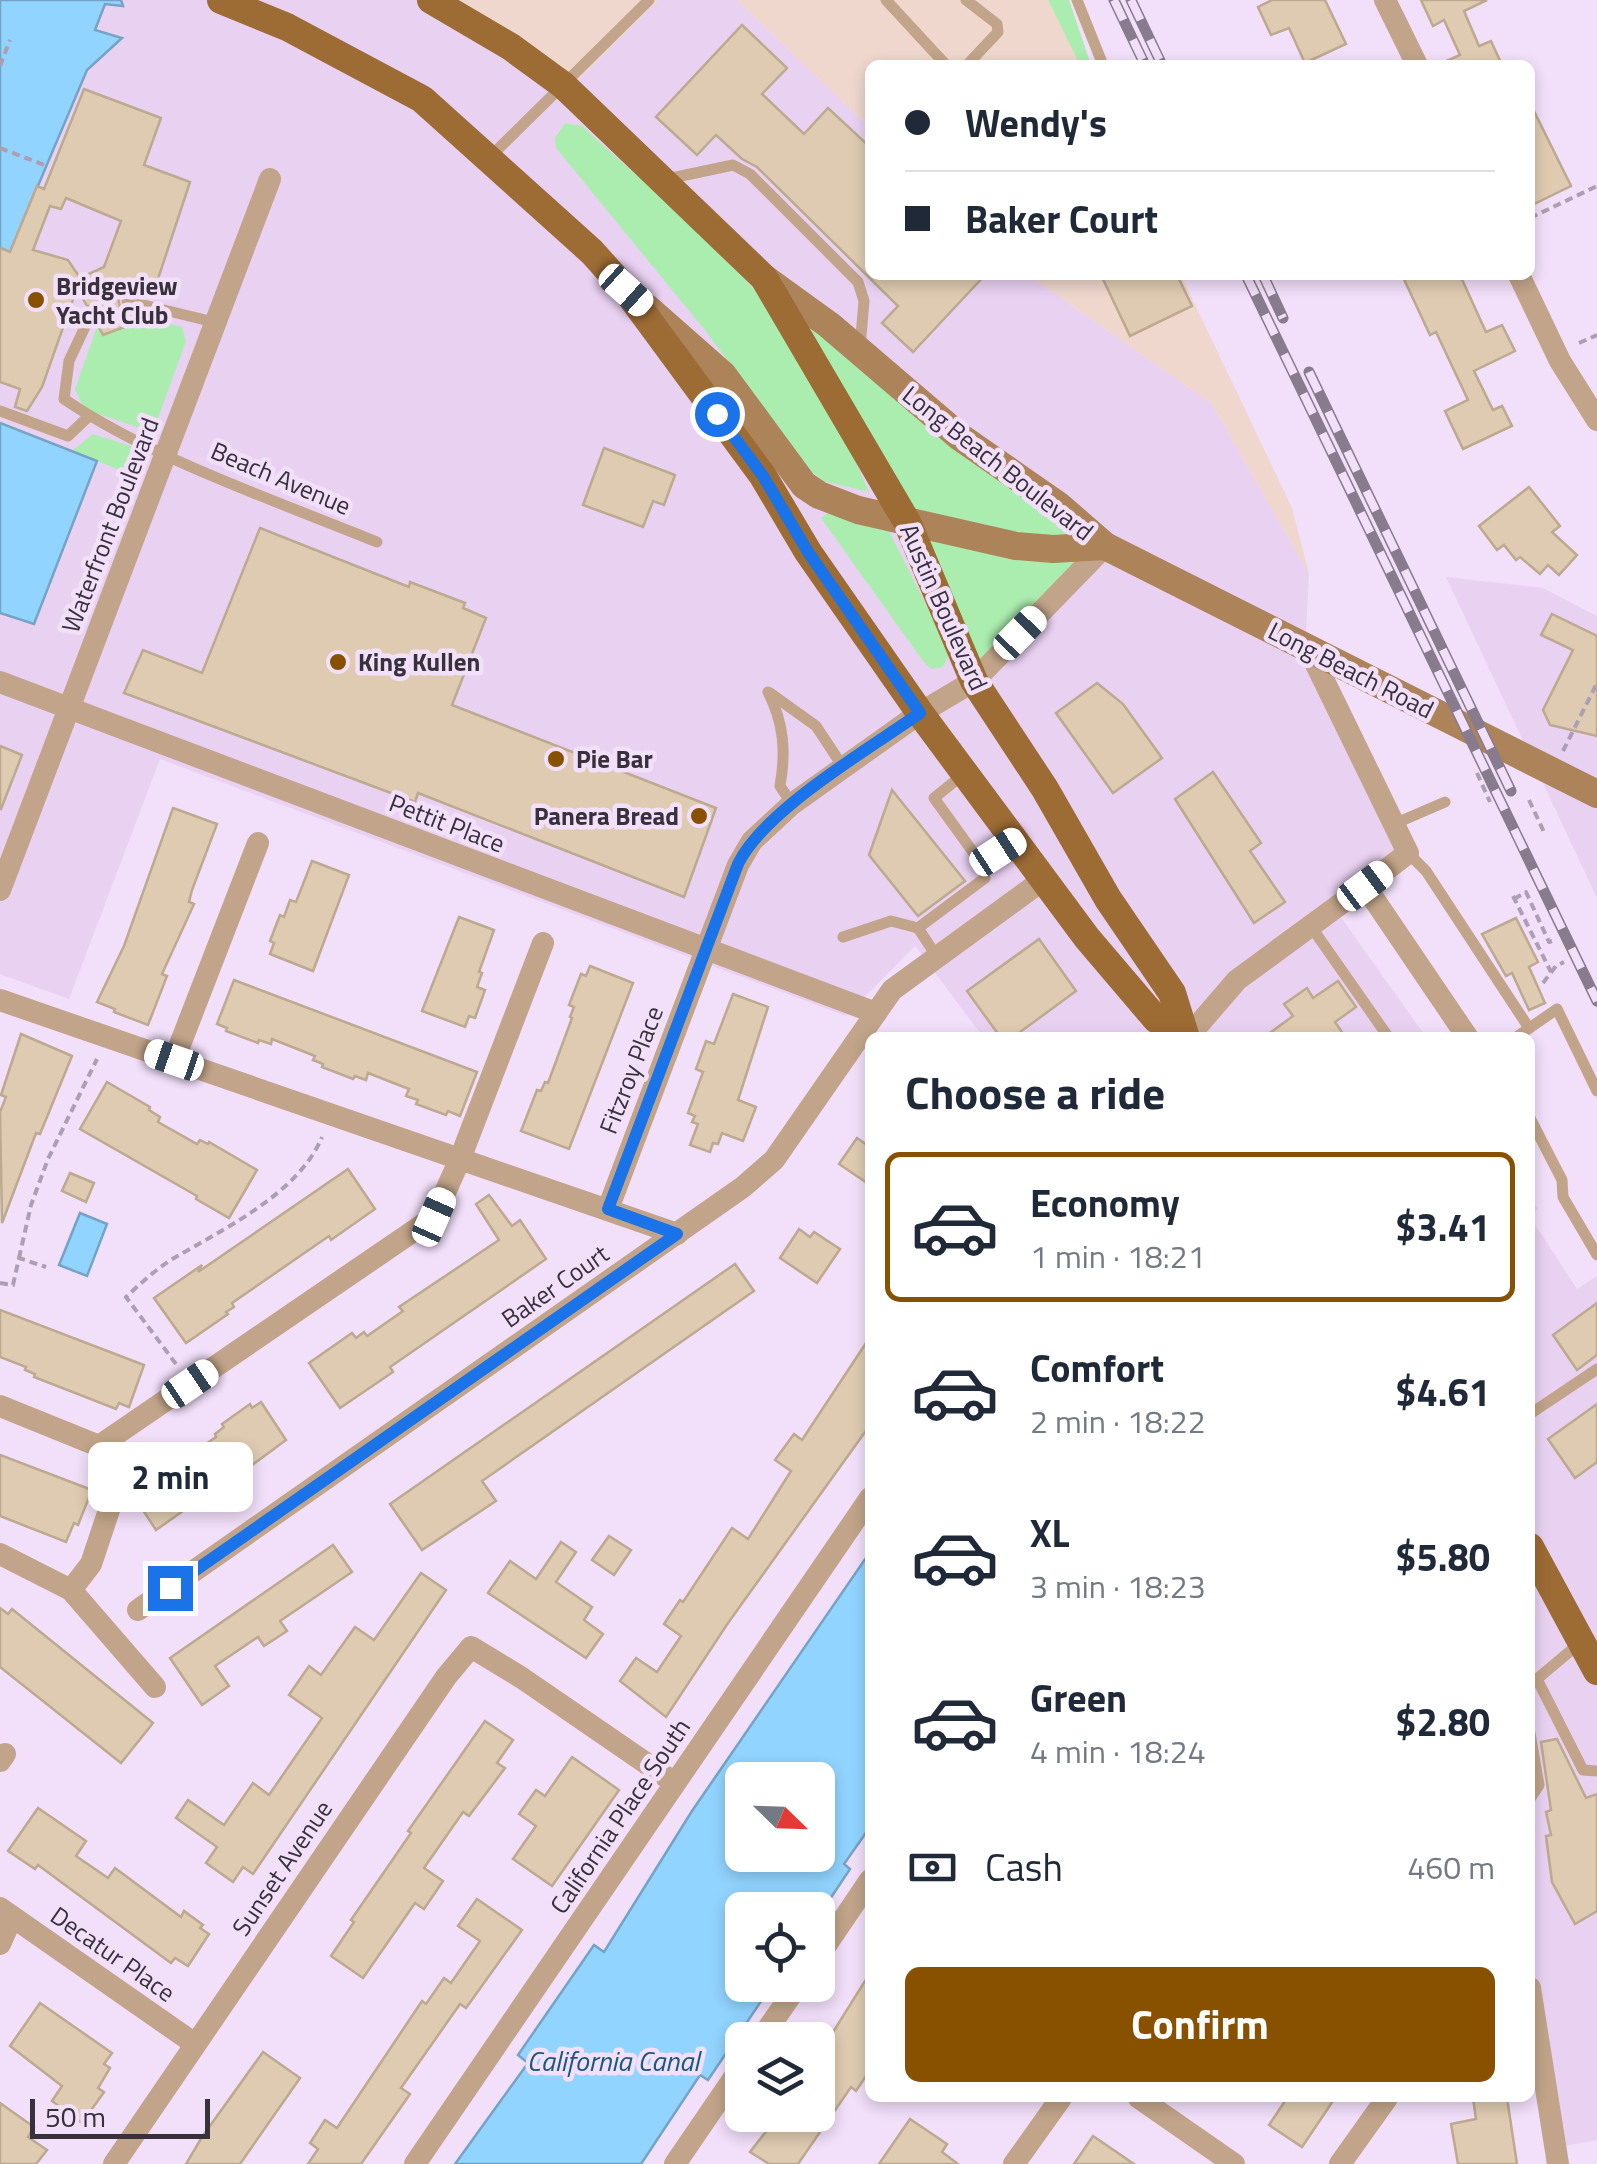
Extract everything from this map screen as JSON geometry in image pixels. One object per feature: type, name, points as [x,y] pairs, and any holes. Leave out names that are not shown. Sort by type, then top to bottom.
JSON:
[{"type":"main road","name":"Long Beach Boulevard","points":[[221,0],[287,27],[422,100],[722,375],[804,484],[836,503],[907,522],[1039,549],[1104,546]]},
{"type":"main road","name":"Long Beach Boulevard","points":[[431,0],[511,47],[563,85],[764,278],[829,325],[960,437],[1058,506],[1104,546]]},
{"type":"main road","name":"Austin Boulevard","points":[[764,278],[907,522],[974,681],[1045,789],[1108,899],[1172,993],[1184,1032]]},
{"type":"main road","points":[[626,290],[763,476],[808,552],[920,713],[1086,938],[1156,1019],[1177,1032]]},
{"type":"main road","name":"Long Beach Road","points":[[1104,546],[1597,794]]},
{"type":"main road","points":[[1535,1556],[1597,1671]]},
{"type":"street","points":[[1386,0],[1415,60]]},
{"type":"street","name":"Waterfront Boulevard","points":[[0,888],[270,179]]},
{"type":"street","points":[[1520,280],[1560,361],[1597,420]]},
{"type":"street","name":"Fitzroy Place","points":[[608,1209],[745,850],[792,804],[920,713],[974,681],[1104,546]]},
{"type":"street","points":[[1191,1032],[1236,980],[1408,853],[1308,648]]},
{"type":"street","name":"Pettit Place","points":[[0,682],[876,1013]]},
{"type":"street","points":[[174,1060],[258,842]]},
{"type":"street","name":"Baker Court","points":[[138,1610],[743,1188],[774,1160],[892,990],[1043,880]]},
{"type":"street","points":[[1365,886],[1464,1032]]},
{"type":"street","points":[[99,1446],[434,1217],[543,943]]},
{"type":"street","points":[[0,1000],[677,1234]]},
{"type":"street","points":[[0,1406],[99,1446]]},
{"type":"street","points":[[71,1590],[91,1564],[111,1504],[99,1446]]},
{"type":"street","name":"California Place South","points":[[415,2164],[865,1505]]},
{"type":"street","points":[[0,1554],[71,1590],[155,1687]]},
{"type":"street","name":"Sunset Avenue","points":[[114,2164],[470,1647],[675,1784]]},
{"type":"street","points":[[835,1938],[863,1906]]},
{"type":"street","points":[[0,1944],[6,1912]]},
{"type":"street","name":"Decatur Place","points":[[6,1912],[195,2044]]},
{"type":"street","points":[[1535,2019],[1558,2164]]},
{"type":"street","points":[[675,2164],[725,2091]]},
{"type":"street","points":[[1014,2164],[1058,2102]]},
{"type":"street","points":[[1145,2102],[1234,2164]]},
{"type":"street","points":[[1340,2164],[1384,2102]]},
{"type":"lane","points":[[488,159],[649,0]]},
{"type":"lane","points":[[886,0],[941,60]]},
{"type":"lane","points":[[966,0],[997,24],[998,32],[972,60]]},
{"type":"lane","points":[[1077,0],[1102,60]]},
{"type":"lane","points":[[663,180],[733,165],[750,174],[858,282],[864,301],[860,352]]},
{"type":"lane","points":[[128,301],[214,322]]},
{"type":"lane","points":[[0,412],[68,436],[90,416],[64,399],[69,361],[91,314]]},
{"type":"lane","name":"Beach Avenue","points":[[90,416],[167,455],[378,542]]},
{"type":"lane","points":[[792,804],[780,786],[783,738],[768,692],[816,726],[843,767]]},
{"type":"lane","points":[[918,928],[985,878],[981,863],[934,798],[965,773]]},
{"type":"lane","points":[[1394,824],[1444,802]]},
{"type":"lane","points":[[981,863],[1015,841]]},
{"type":"lane","points":[[1408,853],[1426,871],[1529,1028]]},
{"type":"lane","points":[[843,938],[891,921],[918,928],[937,957]]},
{"type":"lane","points":[[1310,925],[1385,1032]]},
{"type":"lane","points":[[1524,1032],[1557,1009],[1597,1091]]},
{"type":"lane","points":[[1535,1128],[1562,1180],[1563,1198],[1597,1255]]},
{"type":"lane","points":[[1535,1411],[1597,1369]]},
{"type":"lane","points":[[1582,1642],[1537,1678],[1584,1770],[1597,1771]]},
{"type":"lane","points":[[1535,1762],[1539,1785],[1535,1791]]},
{"type":"path","points":[[0,66],[10,40]]},
{"type":"path","points":[[0,148],[47,166]]},
{"type":"path","points":[[1535,216],[1597,186]]},
{"type":"path","points":[[1553,772],[1597,683]]},
{"type":"path","points":[[1477,773],[1490,802]]},
{"type":"path","points":[[1528,800],[1544,832]]},
{"type":"path","points":[[1551,972],[1514,898],[1526,892],[1549,942],[1552,940]]},
{"type":"path","points":[[1543,983],[1564,962]]},
{"type":"path","points":[[0,1282],[14,1285],[31,1205],[48,1159],[106,1037]]},
{"type":"path","points":[[190,1384],[126,1297],[155,1271],[253,1211],[316,1151],[331,1114]]},
{"type":"path","points":[[19,1258],[46,1268]]},
{"type":"shaded area","points":[[121,0],[459,0],[456,3],[573,85],[658,0],[737,0],[865,123],[865,280],[1035,280],[1212,404],[1309,574],[1305,651],[1403,853],[1333,906],[1422,1032],[979,1032],[915,946],[846,1016],[160,759],[69,999],[0,974],[0,613],[35,624],[97,461],[0,423],[0,248],[10,252],[87,70],[121,39],[95,30],[105,3],[122,5]]},
{"type":"shaded area","points":[[459,0],[658,0],[573,85],[456,4]]},
{"type":"shaded area","points":[[737,0],[1048,0],[1078,60],[865,60],[865,123]]},
{"type":"shaded area","points":[[1035,280],[1183,280],[1292,508],[1309,574],[1212,404]]},
{"type":"shaded area","points":[[1446,577],[1543,588],[1597,616],[1597,898]]},
{"type":"shaded area","points":[[1535,1225],[1577,1289],[1597,1276],[1597,2140],[1553,2148],[1535,2044]]},
{"type":"green space","points":[[1048,0],[1069,0],[1089,60],[1078,60]]},
{"type":"green space","points":[[565,123],[582,126],[689,222],[763,300],[820,388],[869,492],[823,481],[808,469],[704,329],[556,148],[555,138]]},
{"type":"green space","points":[[789,301],[1089,540],[1054,542],[916,511]]},
{"type":"green space","points":[[131,313],[182,327],[186,341],[157,421],[143,429],[84,409],[75,389],[98,324]]},
{"type":"green space","points":[[93,434],[131,446],[140,462],[135,476],[72,451]]},
{"type":"green space","points":[[833,509],[886,525],[947,646],[949,654],[943,667],[931,669],[923,661],[821,518]]},
{"type":"green space","points":[[917,529],[1088,554],[974,670]]},
{"type":"water","points":[[0,0],[121,0],[123,6],[105,4],[95,30],[122,38],[87,70],[10,252],[0,248]]},
{"type":"water","points":[[0,423],[97,461],[34,624],[0,613]]},
{"type":"water","points":[[80,1213],[107,1224],[87,1276],[59,1265]]},
{"type":"water","name":"California Canal","points":[[865,1559],[865,1834],[844,1864],[850,1869],[835,1892],[725,1892],[725,2002],[761,2002],[747,2022],[725,2022],[725,2055],[708,2080],[700,2075],[641,2164],[455,2164],[528,2063],[518,2055],[594,1945],[604,1952],[725,1763],[725,1872],[835,1872],[835,1762],[726,1762]]},
{"type":"building","points":[[1272,0],[1325,0],[1346,44],[1304,60],[1289,28],[1271,35],[1258,7]]},
{"type":"building","points":[[1421,0],[1487,0],[1464,11],[1479,46],[1491,41],[1500,60],[1449,60],[1460,55],[1444,20],[1433,26]]},
{"type":"building","points":[[742,25],[787,68],[762,94],[804,134],[828,108],[865,142],[865,273],[757,167],[716,135],[697,155],[656,117]]},
{"type":"building","points":[[84,89],[161,118],[144,165],[190,182],[152,297],[124,290],[118,298],[120,307],[131,312],[135,323],[103,335],[97,324],[99,310],[94,305],[87,306],[77,288],[42,387],[27,411],[15,407],[20,389],[0,382],[0,248],[10,252],[37,186],[44,189]],"holes":[[[66,198],[121,221],[104,267],[80,278],[68,260],[33,250],[50,206],[61,209]]]},
{"type":"building","points":[[1535,113],[1571,186],[1535,204]]},
{"type":"building","points":[[872,280],[980,280],[913,352],[882,323],[898,306]]},
{"type":"building","points":[[1103,280],[1179,280],[1192,306],[1130,336]]},
{"type":"building","points":[[1404,280],[1462,280],[1486,332],[1502,325],[1515,351],[1474,371],[1493,410],[1502,406],[1512,426],[1463,449],[1445,411],[1468,400],[1436,332],[1430,335]]},
{"type":"building","points":[[604,448],[675,475],[664,505],[653,501],[643,527],[583,505]]},
{"type":"building","points":[[1529,487],[1560,526],[1552,532],[1577,555],[1559,575],[1548,565],[1540,574],[1520,557],[1516,560],[1504,545],[1497,550],[1479,526]]},
{"type":"building","name":"King Kullen","points":[[260,528],[409,587],[410,582],[465,603],[463,608],[486,618],[452,705],[716,808],[684,897],[418,793],[415,802],[124,693],[143,650],[202,673]]},
{"type":"building","points":[[1552,614],[1597,636],[1597,736],[1550,725],[1543,710],[1573,650],[1541,635]]},
{"type":"building","points":[[1097,683],[1123,704],[1162,758],[1113,793],[1056,713]]},
{"type":"building","points":[[0,746],[22,755],[1,809],[0,809]]},
{"type":"building","points":[[1213,772],[1261,843],[1250,851],[1285,902],[1254,923],[1175,799]]},
{"type":"building","points":[[892,790],[965,881],[918,916],[869,855]]},
{"type":"building","points":[[173,808],[217,824],[192,890],[189,902],[194,904],[162,974],[167,976],[148,1025],[97,1002],[124,946]]},
{"type":"building","points":[[312,861],[349,875],[313,971],[270,954],[274,943],[270,941],[280,915],[284,917],[290,900],[296,902]]},
{"type":"building","points":[[459,917],[494,930],[479,972],[482,973],[477,987],[485,990],[475,1018],[469,1016],[465,1027],[422,1011]]},
{"type":"building","points":[[1516,918],[1538,962],[1529,967],[1545,1003],[1529,1010],[1512,973],[1506,976],[1482,934]]},
{"type":"building","points":[[1039,939],[1076,991],[1020,1032],[997,1032],[967,991]]},
{"type":"building","points":[[590,966],[633,983],[569,1149],[521,1131],[537,1090],[548,1083],[572,1018],[574,1007],[569,1005],[581,974],[586,976]]},
{"type":"building","points":[[234,980],[477,1072],[460,1116],[416,1104],[418,1100],[406,1096],[409,1089],[368,1073],[366,1080],[355,1076],[353,1079],[322,1067],[313,1060],[315,1056],[272,1039],[271,1044],[259,1040],[258,1043],[226,1031],[217,1024]]},
{"type":"building","points":[[1338,981],[1356,1007],[1335,1022],[1342,1032],[1271,1032],[1293,1016],[1284,1004],[1307,988],[1313,998]]},
{"type":"building","points":[[733,994],[768,1007],[738,1100],[756,1107],[743,1141],[722,1133],[710,1152],[690,1145],[698,1124],[692,1122],[695,1116],[688,1113],[703,1072],[696,1069],[706,1041],[714,1044]]},
{"type":"building","points":[[21,1034],[72,1056],[40,1134],[36,1133],[2,1223],[0,1112],[6,1097],[1,1095]]},
{"type":"building","points":[[107,1082],[150,1107],[160,1117],[158,1122],[197,1144],[200,1140],[209,1142],[257,1170],[229,1218],[80,1129]]},
{"type":"building","points":[[857,1138],[865,1144],[865,1182],[839,1164]]},
{"type":"building","points":[[348,1169],[375,1209],[232,1303],[234,1307],[228,1314],[186,1343],[154,1298]]},
{"type":"building","points":[[70,1173],[94,1183],[86,1202],[62,1191]]},
{"type":"building","points":[[489,1195],[512,1226],[520,1220],[546,1259],[390,1367],[393,1372],[340,1408],[309,1363],[352,1333],[356,1338],[364,1332],[367,1336],[403,1311],[399,1307],[499,1240],[476,1204]]},
{"type":"building","points":[[799,1229],[810,1237],[814,1232],[840,1249],[817,1283],[780,1258]]},
{"type":"building","points":[[735,1264],[754,1291],[482,1481],[496,1501],[422,1550],[390,1504]]},
{"type":"building","points":[[1597,1303],[1597,1355],[1577,1370],[1553,1335]]},
{"type":"building","points":[[0,1310],[144,1365],[129,1407],[119,1403],[116,1409],[34,1377],[26,1367],[0,1357]]},
{"type":"building","points":[[865,1345],[865,1432],[666,1717],[620,1681],[636,1658],[657,1672],[681,1636],[664,1624],[732,1528],[748,1539],[791,1471],[775,1460],[794,1434],[802,1440]]},
{"type":"building","points":[[261,1402],[286,1440],[202,1502],[200,1499],[156,1530],[131,1492],[165,1464],[167,1467],[176,1460],[178,1463],[216,1437],[224,1427],[222,1424],[250,1404],[252,1408]]},
{"type":"building","points":[[1597,1404],[1597,1462],[1575,1478],[1548,1439]]},
{"type":"building","points":[[0,1455],[92,1490],[78,1525],[74,1523],[66,1542],[0,1516]]},
{"type":"building","points":[[609,1536],[631,1550],[614,1575],[592,1560]]},
{"type":"building","points":[[561,1542],[576,1552],[556,1582],[592,1607],[584,1620],[603,1634],[586,1658],[488,1593],[510,1561],[536,1579]]},
{"type":"building","points":[[333,1545],[352,1572],[280,1621],[287,1631],[264,1646],[258,1637],[215,1666],[229,1686],[202,1705],[170,1658]]},
{"type":"building","points":[[421,1573],[446,1590],[253,1874],[243,1867],[233,1882],[206,1863],[217,1847],[176,1818],[188,1800],[224,1825],[253,1783],[269,1795],[322,1718],[289,1695],[309,1666],[321,1675],[355,1627],[374,1640]]},
{"type":"building","points":[[0,1608],[8,1614],[12,1609],[153,1723],[121,1763],[0,1667]]},
{"type":"building","points":[[485,1721],[513,1740],[497,1763],[505,1768],[469,1816],[463,1812],[424,1868],[443,1881],[424,1909],[415,1903],[363,1978],[331,1956],[411,1833],[408,1831]]},
{"type":"building","points":[[1557,1739],[1586,1798],[1597,1794],[1597,1911],[1575,1924],[1552,1882],[1546,1836],[1551,1835],[1546,1812],[1551,1810],[1541,1742]]},
{"type":"building","points":[[572,1757],[619,1790],[552,1886],[513,1859],[536,1826],[519,1814],[536,1790],[545,1796]]},
{"type":"building","points":[[38,1808],[86,1841],[76,1856],[108,1878],[115,1868],[181,1917],[184,1911],[203,1925],[200,1928],[209,1934],[188,1966],[175,1958],[171,1963],[38,1865],[35,1869],[8,1851]]},
{"type":"building","points":[[477,1899],[522,1930],[466,2008],[460,2004],[401,2088],[410,2094],[361,2164],[308,2164],[318,2149],[310,2143],[325,2120],[337,2128],[422,2001],[426,2004],[444,1978],[451,1983],[480,1941],[458,1926]]},
{"type":"building","points":[[865,1981],[865,2078],[856,2091],[851,2087],[835,2110],[835,2029]]},
{"type":"building","points":[[40,2003],[112,2053],[104,2064],[110,2068],[98,2088],[104,2092],[82,2123],[52,2101],[62,2086],[10,2046]]},
{"type":"building","points":[[263,2052],[300,2078],[240,2164],[186,2164],[202,2137]]},
{"type":"building","points":[[1284,2102],[1332,2102],[1302,2147],[1269,2125]]},
{"type":"building","points":[[1474,2102],[1508,2102],[1517,2164],[1458,2164],[1451,2124],[1476,2119]]},
{"type":"building","points":[[0,2103],[34,2127],[28,2137],[47,2150],[36,2164],[0,2164]]},
{"type":"building","points":[[910,2119],[947,2144],[942,2152],[958,2164],[879,2164]]},
{"type":"building","points":[[766,2132],[820,2132],[798,2164],[769,2164],[750,2152]]},
{"type":"building","points":[[1093,2136],[1134,2164],[1074,2164]]},
{"type":"railway","points":[[1114,0],[1143,60]]},
{"type":"railway","points":[[1131,0],[1160,60]]},
{"type":"railway","points":[[1248,280],[1597,1001]]},
{"type":"railway","points":[[1265,280],[1283,318]]},
{"type":"railway","points":[[1309,372],[1511,791]]},
{"type":"place","name":"Bridgeview Yacht Club","points":[[36,300]]},
{"type":"place","name":"King Kullen","points":[[338,662]]},
{"type":"place","name":"Pie Bar","points":[[556,759]]},
{"type":"place","name":"Panera Bread","points":[[699,816]]},
{"type":"route","points":[[170,1588],[677,1234],[608,1209],[738,864],[752,841],[792,804],[920,713],[808,552],[763,476],[717,414]]}]
